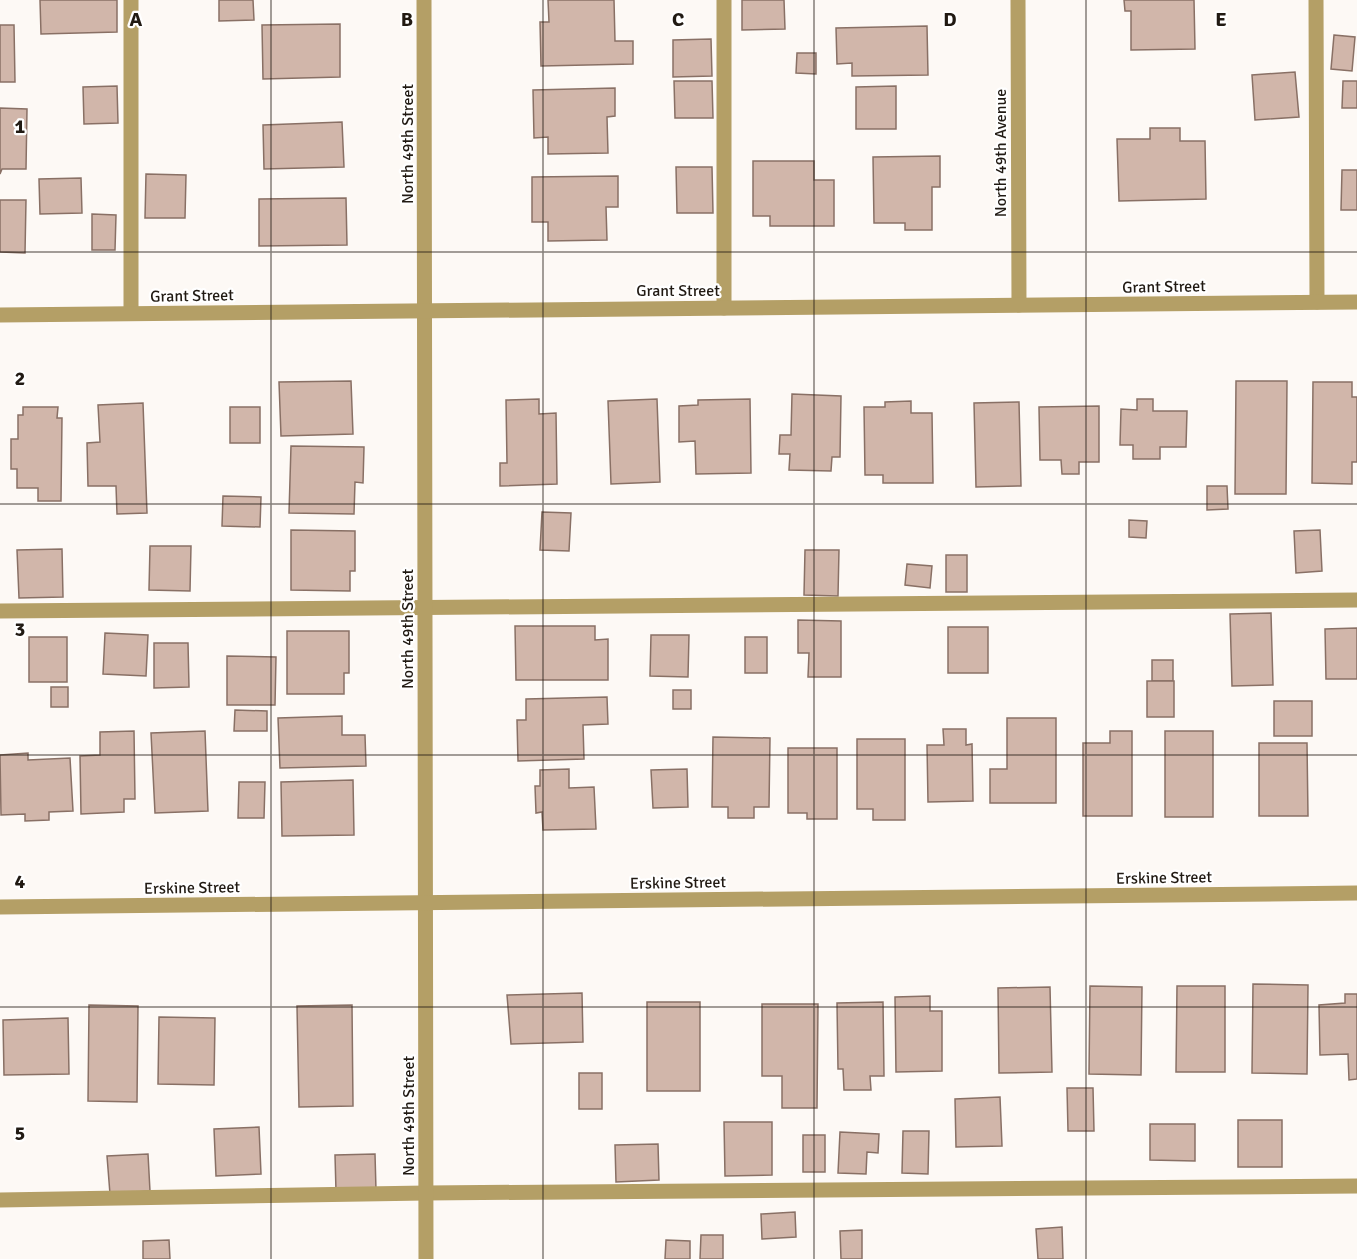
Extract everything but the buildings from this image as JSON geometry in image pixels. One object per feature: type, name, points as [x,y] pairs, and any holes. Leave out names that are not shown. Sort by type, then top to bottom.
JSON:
[{"type":"street","points":[[131,0],[131,313]]},
{"type":"street","name":"North 49th Street","points":[[424,0],[426,1259]]},
{"type":"street","points":[[724,0],[724,308]]},
{"type":"street","name":"North 49th Avenue","points":[[1018,0],[1019,305]]},
{"type":"street","points":[[1316,0],[1317,302]]},
{"type":"street","name":"Grant Street","points":[[0,315],[1357,302]]},
{"type":"street","points":[[0,611],[1357,600]]},
{"type":"street","name":"Erskine Street","points":[[0,907],[1357,893]]},
{"type":"street","points":[[0,1200],[426,1193],[1357,1186]]}]
